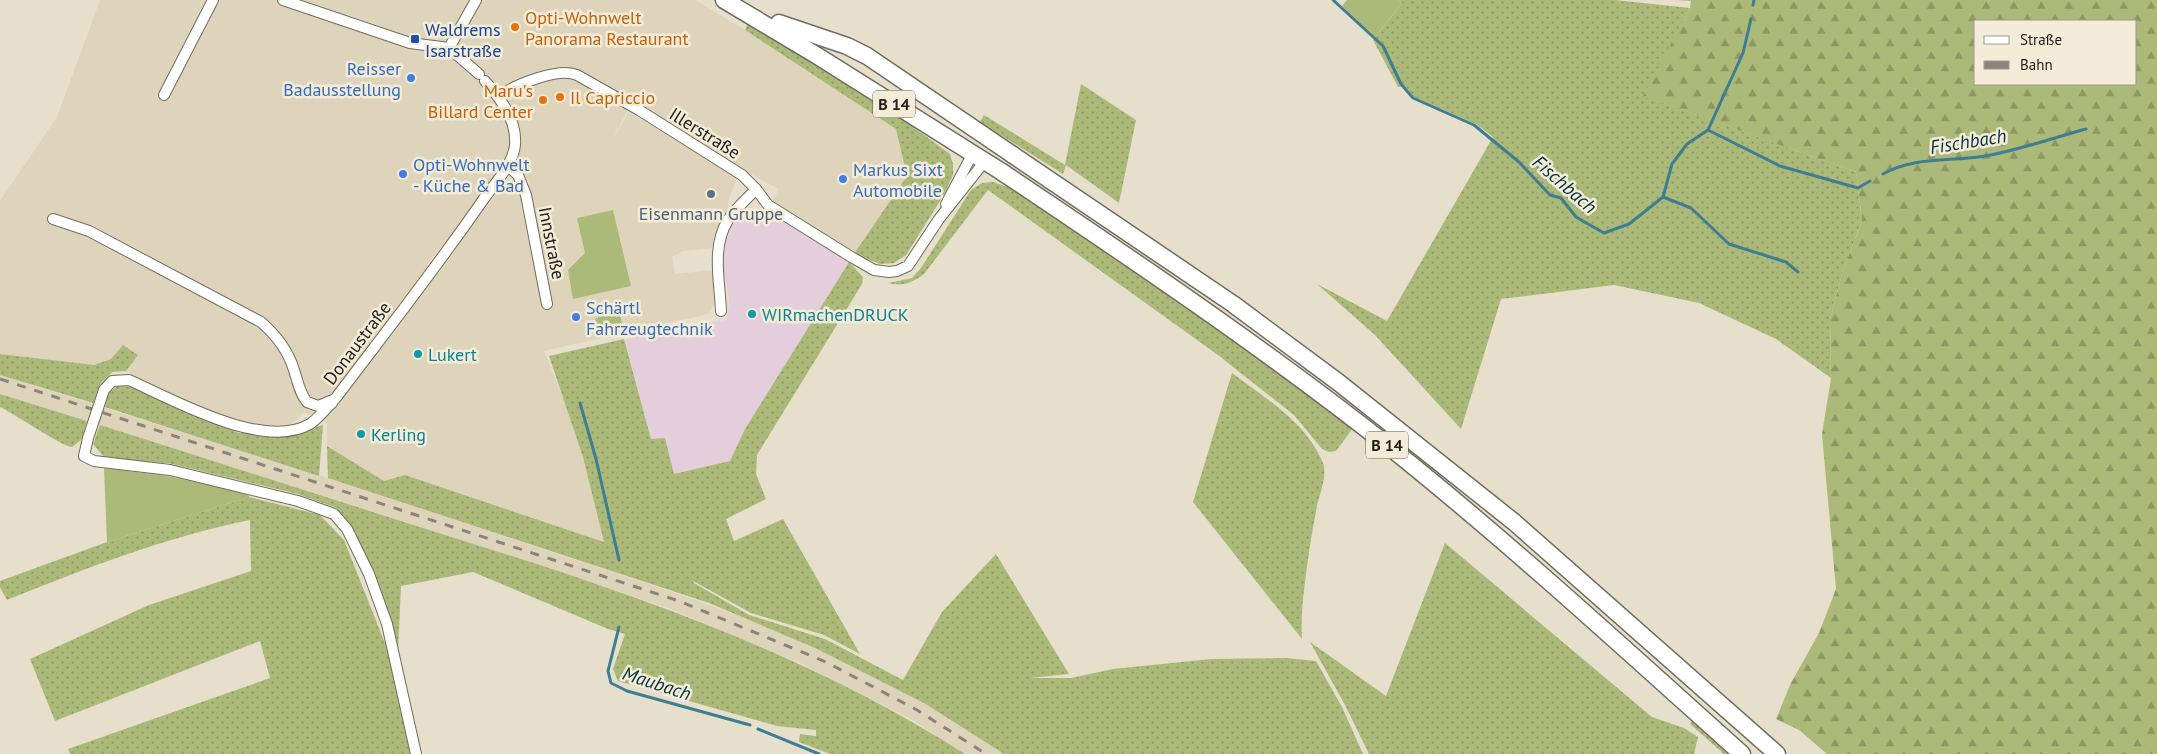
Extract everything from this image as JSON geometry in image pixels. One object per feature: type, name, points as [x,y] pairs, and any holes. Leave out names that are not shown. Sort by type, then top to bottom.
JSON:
[{"type":"main road","name":"B 14","points":[[724,0],[979,157],[1212,314],[1357,422],[1478,518],[1742,754]]},
{"type":"main road","name":"B 14","points":[[741,0],[783,25],[847,46],[867,56],[1233,304],[1338,382],[1514,522],[1777,754]]},
{"type":"main road","points":[[979,157],[990,139]]},
{"type":"street","points":[[164,95],[213,0]]},
{"type":"street","points":[[283,0],[410,44],[449,48],[476,0]]},
{"type":"street","name":"Donaustraße","points":[[53,219],[89,231],[261,322],[282,344],[294,370],[298,386],[307,402],[318,406],[335,400],[513,156],[514,133],[505,106],[482,78],[449,48]]},
{"type":"street","name":"Illerstraße","points":[[499,97],[508,89],[518,85],[566,72],[573,73],[639,110],[742,175],[756,189],[768,206],[853,258],[881,271],[897,271],[908,266],[979,157]]},
{"type":"street","name":"Innstraße","points":[[508,165],[518,175],[526,195],[548,304]]},
{"type":"street","points":[[722,311],[718,260],[720,242],[726,222],[756,189]]},
{"type":"street","points":[[335,400],[310,424],[278,431],[240,427],[129,380],[112,381],[104,390],[84,456],[94,461],[170,470],[298,501],[328,511],[341,520],[369,574],[387,624],[416,754]]},
{"type":"shaded area","points":[[100,0],[695,0],[753,35],[896,129],[907,176],[854,254],[772,201],[779,189],[745,171],[633,100],[612,140],[629,112],[737,178],[730,196],[727,213],[714,235],[712,248],[683,251],[672,257],[675,274],[715,270],[719,298],[708,314],[544,351],[582,451],[604,542],[405,475],[384,481],[327,446],[327,423],[304,412],[290,425],[269,426],[237,422],[183,400],[126,371],[138,355],[111,359],[94,365],[81,365],[0,354],[0,201],[57,117]],"holes":[[[347,14],[399,33],[396,41],[344,24]],[[504,158],[515,161],[518,172],[528,179],[537,226],[528,228],[520,193],[516,186],[506,184],[500,187],[439,273],[427,265],[477,200]]]},
{"type":"shaded area","points":[[766,211],[849,262],[745,429],[730,461],[674,475],[665,438],[651,439],[625,340],[670,328],[727,320],[729,301],[722,258],[725,237],[739,216]]},
{"type":"shaded area","points":[[0,375],[328,478],[681,595],[756,622],[815,648],[925,703],[1004,754],[965,754],[911,719],[800,663],[668,608],[515,557],[0,394]]},
{"type":"green space","points":[[1347,0],[1398,0],[1402,3],[1375,37],[1342,6]]},
{"type":"green space","points":[[1398,0],[1615,0],[1690,8],[1644,96],[1856,172],[1862,221],[1843,270],[1830,319],[1831,378],[1776,339],[1699,303],[1614,285],[1501,299],[1461,429],[1375,335],[1317,284],[1387,321],[1493,137],[1476,124],[1414,97],[1405,86],[1398,87],[1373,40],[1402,3]]},
{"type":"green space","points":[[1674,0],[2157,0],[2157,754],[1827,754],[1799,730],[1776,719],[1790,685],[1819,633],[1836,589],[1822,434],[1831,378],[1830,319],[1843,270],[1862,221],[1856,172],[1643,96],[1690,8],[1691,1]]},
{"type":"green space","points":[[750,20],[902,119],[950,154],[953,164],[953,175],[945,193],[906,255],[894,263],[880,264],[854,254],[907,176],[896,129],[745,30]]},
{"type":"green space","points":[[1081,84],[1136,120],[1119,203],[1066,165],[1063,174],[980,122],[984,115],[1065,165]]},
{"type":"green space","points":[[993,182],[1021,194],[1051,212],[1353,428],[1336,451],[1329,452],[1322,449],[1294,415],[1218,355],[988,190],[924,274],[908,283],[889,283],[912,278],[921,268],[971,190],[982,183]]},
{"type":"green space","points":[[613,210],[631,286],[573,299],[568,270],[585,253],[577,218]]},
{"type":"green space","points":[[849,262],[863,277],[862,284],[757,455],[756,474],[766,499],[726,519],[734,541],[783,519],[860,654],[824,635],[751,613],[693,581],[694,583],[749,615],[825,639],[903,680],[942,612],[996,554],[1069,674],[1030,678],[1071,678],[1113,669],[1211,659],[1286,658],[1316,661],[1342,707],[1363,754],[1004,754],[924,703],[815,648],[709,603],[328,478],[327,446],[384,481],[405,475],[604,542],[583,457],[549,356],[624,339],[651,439],[665,438],[674,474],[730,461],[745,429]]},
{"type":"green space","points":[[618,304],[622,324],[607,332],[606,328],[597,330],[595,319],[598,318],[597,309]]},
{"type":"green space","points":[[123,345],[138,355],[126,371],[112,372],[102,382],[93,403],[0,375],[0,354],[94,365],[111,359]]},
{"type":"green space","points":[[1232,373],[1284,412],[1307,436],[1323,463],[1324,481],[1314,521],[1304,590],[1302,639],[1193,502]]},
{"type":"green space","points":[[117,386],[136,387],[191,414],[239,433],[296,433],[323,425],[319,476],[105,407],[108,394]]},
{"type":"green space","points":[[0,394],[87,421],[81,440],[72,447],[49,436],[0,407]]},
{"type":"green space","points":[[100,425],[578,578],[711,626],[840,684],[903,717],[965,754],[830,754],[799,742],[800,734],[816,736],[816,730],[777,726],[618,681],[613,669],[625,634],[608,629],[473,572],[401,586],[398,653],[375,583],[348,522],[337,508],[298,494],[168,463],[106,459],[93,444]]},
{"type":"green space","points":[[104,468],[167,476],[247,493],[249,497],[107,542]]},
{"type":"green space","points":[[249,497],[320,515],[344,540],[392,661],[410,754],[70,754],[68,749],[270,678],[260,641],[55,721],[30,659],[149,605],[251,571],[250,520],[157,544],[66,576],[7,600],[0,587],[0,581],[107,542]]},
{"type":"green space","points":[[1445,543],[1652,717],[1684,728],[1698,737],[1694,754],[1369,754],[1345,705],[1310,642],[1386,696]]},
{"type":"green space","points":[[1693,720],[1730,754],[1724,754],[1690,724]]},
{"type":"waterway","name":"Fischbach","points":[[1333,0],[1383,46],[1401,84],[1413,98],[1474,125],[1519,162],[1550,195],[1561,198],[1576,217],[1604,233],[1629,224],[1663,197],[1672,164],[1687,144],[1708,130],[1780,166],[1858,188],[1870,181]]},
{"type":"waterway","points":[[1753,5],[1754,0]]},
{"type":"waterway","points":[[1708,130],[1743,53],[1751,19]]},
{"type":"waterway","name":"Fischbach","points":[[1883,174],[1907,164],[1933,160],[1972,158],[1998,153],[2086,129]]},
{"type":"waterway","points":[[1663,197],[1691,208],[1729,244],[1786,262],[1798,272]]},
{"type":"waterway","name":"Maubach","points":[[580,403],[596,459],[619,560]]},
{"type":"waterway","name":"Maubach","points":[[619,627],[608,671],[611,683],[627,691],[750,725]]},
{"type":"waterway","name":"Maubach","points":[[758,729],[819,754]]},
{"type":"railway","points":[[0,379],[679,601],[826,662],[917,710],[986,754]]},
{"type":"place","name":"Opti-Wohnwelt Panorama Restaurant","points":[[515,27]]},
{"type":"place","name":"Waldrems Isarstraße","points":[[415,39]]},
{"type":"place","name":"Reisser Badausstellung","points":[[411,78]]},
{"type":"place","name":"Il Capriccio","points":[[560,97]]},
{"type":"place","name":"Maru's Billard Center","points":[[543,100]]},
{"type":"place","name":"Opti-Wohnwelt - Küche & Bad","points":[[403,174]]},
{"type":"place","name":"Markus Sixt Automobile","points":[[843,179]]},
{"type":"place","name":"Eisenmann Gruppe","points":[[711,194]]},
{"type":"place","name":"WIRmachenDRUCK","points":[[752,314]]},
{"type":"place","name":"Schärtl Fahrzeugtechnik","points":[[576,317]]},
{"type":"place","name":"Lukert","points":[[418,354]]},
{"type":"place","name":"Kerling","points":[[361,434]]}]
